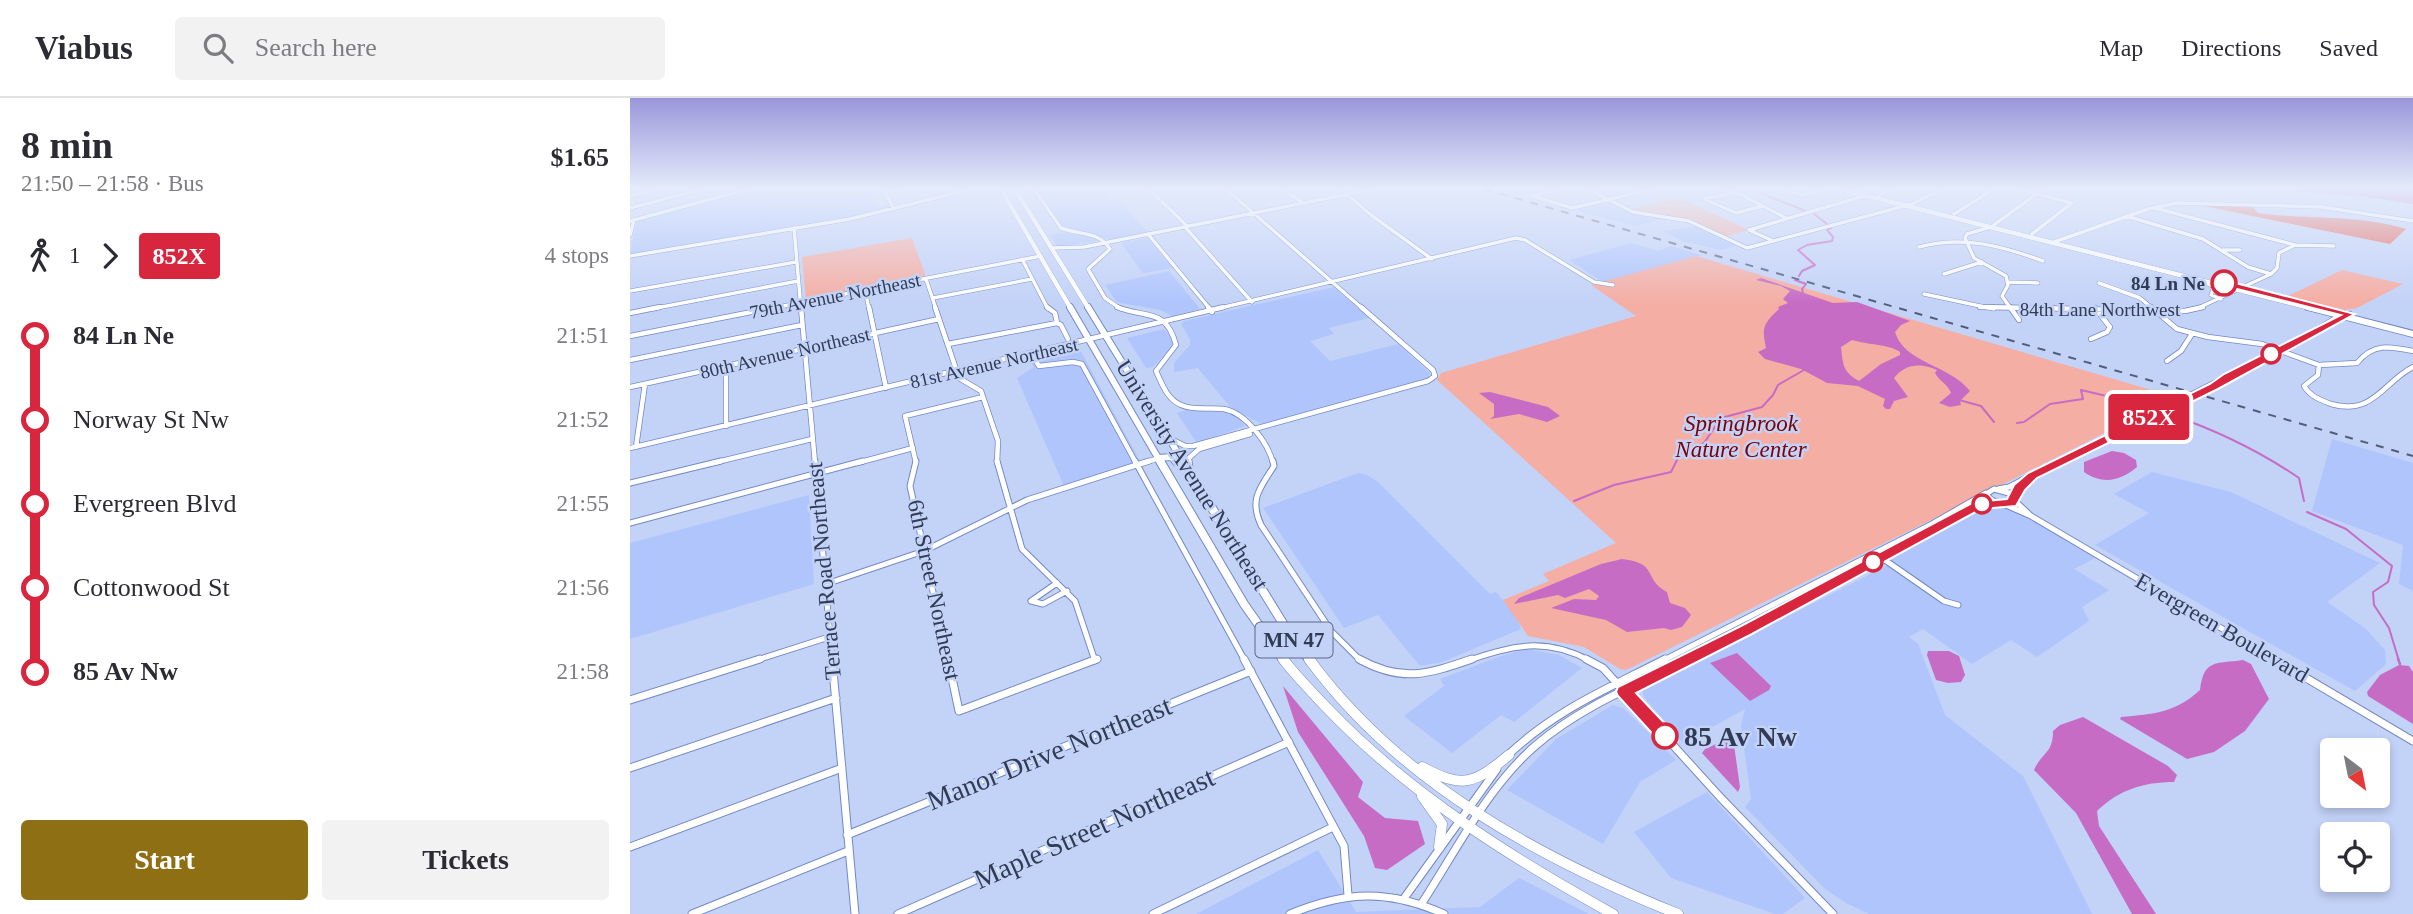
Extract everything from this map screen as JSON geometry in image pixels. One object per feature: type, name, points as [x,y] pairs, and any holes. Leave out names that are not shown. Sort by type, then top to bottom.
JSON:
[{"type":"main road","name":"University Avenue Northeast","points":[[1024,227],[1244,604],[1292,670],[1352,734],[1415,787],[1471,828],[1562,886],[1613,914]]},
{"type":"main road","name":"University Avenue Northeast","points":[[1039,227],[1284,625],[1309,661],[1351,709],[1404,757],[1481,815],[1574,870],[1678,914]]},
{"type":"main road","points":[[1994,227],[2413,332]]},
{"type":"main road","points":[[1996,227],[2056,242]]},
{"type":"main road","points":[[2244,289],[2330,314],[2333,320]]},
{"type":"main road","points":[[2312,308],[2346,315]]},
{"type":"main road","points":[[1159,458],[1175,458],[1192,475]]},
{"type":"main road","points":[[1404,757],[1446,780],[1460,784],[1473,782],[1484,776],[1508,755]]},
{"type":"main road","points":[[1415,787],[1441,821],[1443,835],[1440,847]]},
{"type":"street","points":[[630,256],[804,227]]},
{"type":"street","points":[[1060,227],[1098,236],[1107,242],[1110,249],[1088,269],[1108,302],[1121,309],[1157,315],[1174,334],[1176,345],[1156,371],[1173,401],[1191,409],[1233,411],[1242,416],[1271,451],[1274,460],[1271,470],[1254,498],[1256,518],[1346,648],[1362,662],[1376,669],[1419,674],[1443,669],[1505,647],[1538,643],[1565,647],[1589,657],[1833,914]]},
{"type":"street","points":[[1062,265],[1062,253],[1181,227]]},
{"type":"street","points":[[1187,227],[1252,302]]},
{"type":"street","points":[[1192,475],[1188,462],[1191,455],[1199,450],[1428,381],[1435,376],[1433,370],[1271,227]]},
{"type":"street","points":[[1388,227],[1432,259]]},
{"type":"street","points":[[1703,227],[1747,247],[1825,227]]},
{"type":"street","points":[[1758,227],[1749,230],[1773,241]]},
{"type":"street","points":[[1986,227],[1967,233],[1965,241],[1971,255],[2003,273],[2008,282]]},
{"type":"street","points":[[1994,227],[2209,284],[2214,287],[2211,295],[2221,299]]},
{"type":"street","points":[[2032,234],[2041,227]]},
{"type":"street","points":[[2056,242],[2096,227]]},
{"type":"street","points":[[2163,227],[2203,239],[2248,267],[2271,274]]},
{"type":"street","points":[[2228,227],[2295,245],[2334,246]]},
{"type":"street","name":"Terrace Road Northeast","points":[[794,229],[855,914]]},
{"type":"street","points":[[1148,234],[1213,312]]},
{"type":"street","name":"81st Avenue Northeast","points":[[633,447],[1520,238],[1594,282],[1613,285]]},
{"type":"street","points":[[1919,247],[1938,241],[1965,241],[2010,249],[2043,261]]},
{"type":"street","name":"84th Lane Northwest","points":[[1924,294],[1968,306],[2011,309],[2192,310],[2244,289],[2271,274],[2277,268],[2279,253],[2295,245]]},
{"type":"street","points":[[1052,248],[1084,247]]},
{"type":"street","points":[[2222,250],[2241,250]]},
{"type":"street","name":"79th Avenue Northeast","points":[[630,336],[1041,256]]},
{"type":"street","points":[[1023,259],[1049,311],[1055,313],[1057,323]]},
{"type":"street","points":[[630,292],[796,262]]},
{"type":"street","points":[[1944,274],[1982,262]]},
{"type":"street","points":[[926,279],[957,372],[962,380],[981,391],[998,440],[997,467],[1022,549],[1034,564],[1057,583],[1067,592],[1043,604],[1031,601],[1057,583]]},
{"type":"street","points":[[933,298],[1032,279]]},
{"type":"street","points":[[630,313],[798,281]]},
{"type":"street","points":[[2008,282],[2026,285],[2038,283]]},
{"type":"street","points":[[2008,282],[2002,296],[2019,320]]},
{"type":"street","points":[[2099,283],[2140,298],[2166,322],[2192,334],[2252,341],[2319,365],[2357,363],[2368,351],[2385,346],[2413,351]]},
{"type":"street","points":[[865,290],[886,388]]},
{"type":"street","points":[[2091,339],[2107,332],[2110,327],[2095,308]]},
{"type":"street","points":[[2321,329],[2346,315]]},
{"type":"street","points":[[1405,897],[1508,755],[1546,722],[1616,683],[1896,542],[1989,490],[2009,487],[2164,409],[2214,387],[2346,315]]},
{"type":"street","name":"80th Avenue Northeast","points":[[630,387],[939,319]]},
{"type":"street","points":[[947,344],[1057,323],[1061,325],[1068,339]]},
{"type":"street","points":[[630,360],[802,325]]},
{"type":"street","points":[[2167,361],[2181,351],[2192,334]]},
{"type":"street","points":[[1031,355],[1039,366],[1081,363],[1139,465],[1344,846],[1348,895]]},
{"type":"street","points":[[2319,365],[2319,373],[2304,384],[2304,389],[2323,402],[2348,407],[2374,399],[2387,390],[2396,377],[2413,367]]},
{"type":"street","points":[[726,367],[726,426]]},
{"type":"street","points":[[633,447],[645,384]]},
{"type":"street","name":"6th Street Northeast","points":[[983,397],[905,416],[917,465],[910,486],[959,711],[1097,660],[1074,601],[1067,592]]},
{"type":"street","points":[[1169,438],[1189,447],[1256,431]]},
{"type":"street","points":[[630,483],[812,439]]},
{"type":"street","points":[[630,523],[913,449]]},
{"type":"street","points":[[826,584],[923,551],[1052,491],[1159,458]]},
{"type":"street","points":[[1422,902],[1510,774],[1544,739],[1578,715],[1829,586],[1979,505],[2011,503],[2019,488],[2033,475]]},
{"type":"street","name":"Evergreen Boulevard","points":[[1998,489],[2009,493],[2032,516]]},
{"type":"street","name":"Evergreen Boulevard","points":[[1986,494],[1999,503],[2032,516],[2413,741]]},
{"type":"street","points":[[1896,542],[1881,552],[1882,558],[1944,601],[1958,605]]},
{"type":"street","points":[[1829,586],[1828,580],[1838,571]]},
{"type":"street","points":[[630,700],[830,637]]},
{"type":"street","name":"Manor Drive Northeast","points":[[847,835],[1251,671]]},
{"type":"street","points":[[630,768],[836,698]]},
{"type":"street","name":"Maple Street Northeast","points":[[898,914],[1289,742]]},
{"type":"street","points":[[630,847],[842,768]]},
{"type":"street","points":[[1153,914],[1333,827]]},
{"type":"street","points":[[692,914],[848,851]]},
{"type":"street","points":[[1290,914],[1348,895],[1405,897],[1422,902],[1444,914]]},
{"type":"shaded area","points":[[636,227],[792,227],[630,254]]},
{"type":"shaded area","points":[[1143,227],[1149,233],[1112,240],[1063,228]]},
{"type":"shaded area","points":[[1699,227],[1738,245],[1721,250],[1682,241],[1663,231]]},
{"type":"shaded area","points":[[2307,227],[2406,229],[2390,244]]},
{"type":"shaded area","points":[[1067,232],[1100,238],[1095,242],[1057,247],[1050,235]]},
{"type":"shaded area","points":[[1147,238],[1173,268],[1143,273],[1121,243]]},
{"type":"shaded area","points":[[1631,243],[1658,251],[1671,246],[1701,255],[1603,282],[1569,260]]},
{"type":"shaded area","points":[[1169,271],[1200,309],[1173,316],[1160,310],[1121,303],[1116,301],[1105,285]]},
{"type":"shaded area","points":[[1761,278],[1833,303],[1857,302],[1910,321],[1895,332],[1900,342],[1908,351],[1951,375],[1970,391],[1960,401],[1961,405],[1950,407],[1939,403],[1951,393],[1935,373],[1937,370],[1925,366],[1909,367],[1894,378],[1908,397],[1894,401],[1890,409],[1886,409],[1883,406],[1885,399],[1858,386],[1827,383],[1801,369],[1765,359],[1758,352],[1766,348],[1765,327],[1778,307],[1788,303],[1783,299],[1790,291],[1756,280]],"holes":[[[1852,340],[1890,347],[1900,352],[1900,355],[1881,364],[1859,381],[1850,374],[1842,359],[1841,347]]]},
{"type":"shaded area","points":[[1334,287],[1369,318],[1329,328],[1334,334],[1310,341],[1330,361],[1398,344],[1430,373],[1428,378],[1265,426],[1230,407],[1198,368],[1174,372],[1174,363],[1190,345],[1190,339],[1181,324],[1184,321]]},
{"type":"shaded area","points":[[1164,329],[1172,338],[1172,347],[1153,367],[1146,368],[1127,338]]},
{"type":"shaded area","points":[[1078,346],[1141,463],[1064,486],[1017,378],[1034,367],[1028,357]]},
{"type":"shaded area","points":[[1490,392],[1548,407],[1560,416],[1547,422],[1519,414],[1490,419],[1494,416],[1494,404],[1479,393]]},
{"type":"shaded area","points":[[1186,410],[1234,413],[1245,426],[1197,443],[1177,413]]},
{"type":"shaded area","points":[[2332,439],[2413,463],[2413,591],[2399,584],[2403,545],[2312,511]]},
{"type":"shaded area","points":[[2112,451],[2124,453],[2136,460],[2137,467],[2124,476],[2111,480],[2098,479],[2084,472],[2084,462]]},
{"type":"shaded area","points":[[2152,472],[2231,492],[2380,563],[2327,602],[2366,629],[2385,650],[2386,664],[2355,691],[2095,545],[2149,513],[2114,494]]},
{"type":"shaded area","points":[[1358,473],[1377,481],[1490,594],[1496,592],[1516,616],[1521,629],[1442,662],[1420,666],[1378,615],[1344,628],[1263,508]]},
{"type":"shaded area","points":[[809,495],[814,584],[630,639],[630,543]]},
{"type":"shaded area","points":[[1996,499],[2095,558],[2074,569],[2109,590],[2082,607],[2089,621],[2037,657],[2011,640],[1972,664],[1923,629],[1909,637],[1918,644],[1945,715],[2023,776],[2092,914],[1869,914],[1824,888],[1745,807],[1751,799],[1741,725],[1745,709],[1683,743],[1644,697],[1642,691],[1886,566],[1887,557]]},
{"type":"shaded area","points":[[1622,559],[1641,564],[1667,592],[1670,603],[1685,608],[1691,615],[1682,627],[1627,632],[1606,620],[1551,608],[1574,599],[1596,600],[1599,596],[1589,589],[1565,598],[1558,595],[1514,604],[1519,598],[1601,564]]},
{"type":"shaded area","points":[[1526,649],[1559,655],[1582,668],[1514,722],[1501,715],[1452,753],[1404,716],[1444,686],[1440,679]]},
{"type":"shaded area","points":[[1928,651],[1949,651],[1959,656],[1965,675],[1961,682],[1936,680]]},
{"type":"shaded area","points":[[1737,653],[1771,686],[1750,701],[1710,663]]},
{"type":"shaded area","points":[[2243,660],[2251,664],[2269,699],[2245,731],[2214,752],[2187,759],[2120,719],[2154,713],[2182,704],[2200,690],[2204,673],[2212,665]]},
{"type":"shaded area","points":[[2399,665],[2409,666],[2413,672],[2413,724],[2368,696],[2367,692],[2380,675]]},
{"type":"shaded area","points":[[1283,686],[1363,782],[1358,797],[1385,818],[1418,821],[1425,844],[1387,870],[1375,868],[1364,836],[1298,732]]},
{"type":"shaded area","points":[[1613,705],[1623,708],[1676,760],[1640,782],[1603,844],[1507,790],[1556,739]]},
{"type":"shaded area","points":[[2083,717],[2168,766],[2177,775],[2174,782],[2142,786],[2123,793],[2097,811],[2099,826],[2156,914],[2132,914],[2076,813],[2034,770],[2049,749],[2053,731],[2060,725]]},
{"type":"shaded area","points":[[1725,740],[1734,745],[1740,787],[1738,792],[1702,753]]},
{"type":"shaded area","points":[[1707,792],[1805,898],[1783,914],[1775,914],[1671,878],[1634,832]]},
{"type":"shaded area","points":[[1318,850],[1356,912],[1480,907],[1519,878],[1589,914],[1196,914]]},
{"type":"green space","points":[[1705,227],[1743,227],[1749,230],[1726,236]]},
{"type":"green space","points":[[912,238],[926,277],[806,300],[802,257]]},
{"type":"green space","name":"Springbrook Nature Center","points":[[1696,256],[2175,397],[1626,670],[1620,669],[1584,647],[1528,636],[1503,600],[1549,581],[1543,574],[1616,543],[1437,380],[1441,373],[1636,316],[1591,285]]},
{"type":"green space","points":[[2342,270],[2403,284],[2357,308],[2344,310],[2288,296]]},
{"type":"waterway","points":[[1799,276],[1802,271],[1815,265],[1798,250],[1807,245],[1832,241],[1833,237],[1827,230],[1831,228]]},
{"type":"waterway","points":[[1795,280],[1806,284],[1802,289],[1803,293]]},
{"type":"waterway","points":[[1574,501],[1614,485],[1671,472],[1680,454],[1704,443],[1721,418],[1762,407],[1778,385],[1804,370]]},
{"type":"waterway","points":[[2017,423],[2024,422],[2050,404],[2083,399],[2081,390],[2153,407]]},
{"type":"waterway","points":[[1959,400],[1981,406],[1994,422]]},
{"type":"waterway","points":[[2169,414],[2236,442],[2284,468],[2299,478],[2304,501]]},
{"type":"waterway","points":[[2307,512],[2346,529],[2392,566],[2388,582],[2373,592],[2374,605],[2389,628],[2399,661]]},
{"type":"waterway","points":[[2398,659],[2400,664]]},
{"type":"railway","points":[[1616,227],[2413,456]]},
{"type":"bus line","name":"852X","points":[[1665,736],[1625,692],[1979,505],[2013,502],[2019,488],[2033,475],[2214,387],[2228,377],[2350,314],[2224,283]]},
{"type":"place","name":"84 Ln Ne","points":[[2224,283]]},
{"type":"place","name":"85 Av Nw","points":[[1665,736]]}]
